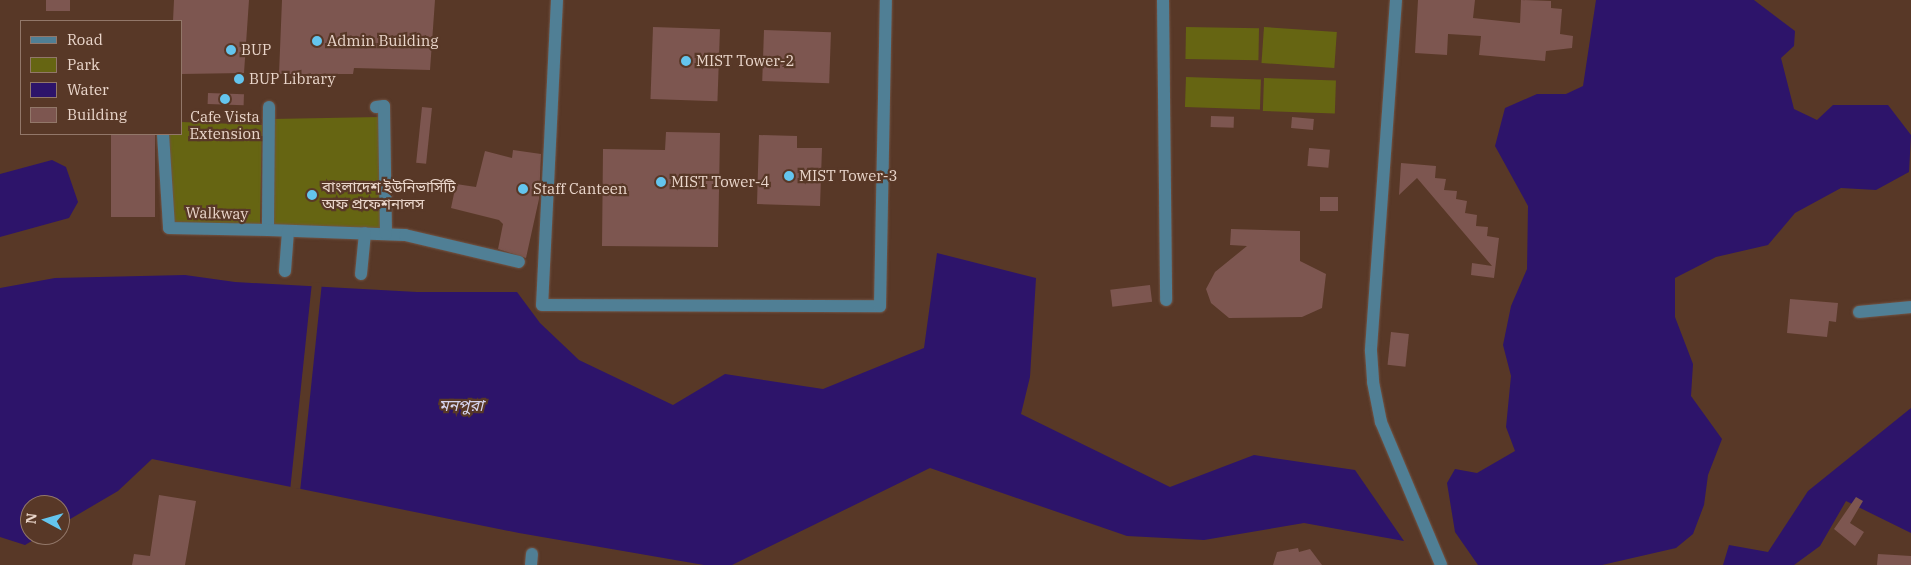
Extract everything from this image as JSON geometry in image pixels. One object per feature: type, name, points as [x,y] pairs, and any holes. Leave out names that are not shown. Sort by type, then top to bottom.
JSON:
[{"type":"street","points":[[557,0],[542,305],[880,306],[886,0]]},
{"type":"street","points":[[1163,0],[1166,300]]},
{"type":"street","points":[[1396,0],[1371,351],[1372,374],[1381,422],[1441,565]]},
{"type":"street","points":[[376,107],[384,106],[386,234]]},
{"type":"street","name":"Walkway","points":[[268,230],[269,107]]},
{"type":"street","name":"Walkway","points":[[163,135],[169,228],[405,235],[519,262]]},
{"type":"street","points":[[285,271],[288,231]]},
{"type":"street","points":[[361,274],[364,234]]},
{"type":"street","points":[[1859,312],[1911,307]]},
{"type":"green space","points":[[1186,27],[1259,28],[1258,60],[1185,59]]},
{"type":"green space","points":[[1264,27],[1337,32],[1334,68],[1261,63]]},
{"type":"green space","points":[[1186,77],[1261,80],[1260,110],[1185,107]]},
{"type":"green space","points":[[1264,78],[1336,81],[1335,113],[1263,111]]},
{"type":"green space","points":[[380,117],[382,230],[274,232],[272,119]]},
{"type":"green space","points":[[182,122],[262,125],[260,225],[174,223],[168,135],[182,135]]},
{"type":"water","points":[[1596,0],[1754,0],[1795,31],[1794,46],[1781,58],[1794,109],[1817,120],[1833,105],[1888,105],[1911,135],[1909,172],[1876,190],[1841,188],[1795,213],[1768,245],[1716,257],[1675,278],[1675,317],[1693,364],[1691,396],[1722,439],[1708,475],[1704,505],[1693,534],[1676,548],[1602,565],[1478,565],[1455,532],[1447,483],[1455,469],[1477,473],[1515,451],[1506,427],[1511,376],[1503,345],[1511,306],[1527,269],[1528,206],[1495,146],[1505,108],[1537,94],[1566,94],[1583,86]]},
{"type":"water","points":[[52,160],[66,167],[78,202],[69,218],[0,237],[0,174]]},
{"type":"water","name":"মনপুরা","points":[[937,253],[1036,278],[1030,377],[1021,414],[1170,487],[1254,455],[1355,470],[1404,541],[1304,523],[1204,540],[1127,536],[930,468],[732,565],[704,565],[519,533],[152,459],[118,491],[70,519],[70,495],[20,495],[20,543],[0,537],[0,288],[55,278],[185,275],[235,282],[417,292],[517,292],[540,323],[579,360],[673,405],[725,374],[823,389],[924,348]]},
{"type":"water","points":[[1911,408],[1911,533],[1846,501],[1820,546],[1794,565],[1723,565],[1729,545],[1768,552],[1808,491]]},
{"type":"pier","points":[[312,282],[322,283],[300,489],[290,488]]},
{"type":"building","points":[[46,0],[70,0],[70,11],[46,11]]},
{"type":"building","points":[[174,0],[249,0],[244,73],[182,74],[182,20],[173,20]]},
{"type":"building","points":[[282,0],[435,0],[430,70],[354,68],[353,74],[279,74]]},
{"type":"building","points":[[1418,0],[1475,0],[1473,18],[1520,23],[1521,0],[1551,1],[1551,8],[1562,9],[1560,34],[1573,36],[1572,48],[1546,51],[1545,61],[1479,55],[1481,36],[1448,34],[1447,55],[1415,53]]},
{"type":"building","name":"MIST Tower-2","points":[[653,27],[720,29],[717,101],[650,99]]},
{"type":"building","points":[[764,30],[831,32],[829,83],[762,81]]},
{"type":"building","name":"Cafe Vista Extension","points":[[208,93],[244,94],[244,105],[208,104]]},
{"type":"building","points":[[422,107],[432,108],[426,164],[416,163]]},
{"type":"building","points":[[1211,116],[1234,117],[1234,128],[1211,127]]},
{"type":"building","points":[[1292,117],[1314,119],[1313,130],[1291,128]]},
{"type":"building","name":"MIST Tower-4","points":[[666,132],[720,133],[718,247],[602,246],[603,149],[665,150]]},
{"type":"building","points":[[111,135],[155,135],[155,217],[111,217]]},
{"type":"building","name":"MIST Tower-3","points":[[759,135],[797,136],[797,148],[822,148],[820,206],[757,204]]},
{"type":"building","points":[[1309,148],[1330,150],[1328,168],[1307,166]]},
{"type":"building","points":[[513,150],[541,154],[539,199],[526,258],[498,249],[503,224],[499,220],[451,208],[456,184],[476,187],[485,151],[512,158]]},
{"type":"building","points":[[1401,163],[1436,166],[1435,178],[1446,179],[1444,190],[1457,191],[1456,199],[1467,201],[1465,213],[1477,215],[1476,226],[1488,227],[1487,236],[1499,238],[1494,278],[1471,275],[1472,263],[1492,266],[1417,178],[1399,195]]},
{"type":"building","points":[[1320,197],[1338,197],[1338,211],[1320,211]]},
{"type":"building","points":[[1231,229],[1300,231],[1300,261],[1326,274],[1322,308],[1302,317],[1229,318],[1211,303],[1206,289],[1215,272],[1247,246],[1230,245]]},
{"type":"building","points":[[1150,285],[1152,302],[1112,307],[1110,290]]},
{"type":"building","points":[[1790,299],[1838,303],[1836,322],[1829,321],[1827,337],[1787,333]]},
{"type":"building","points":[[1391,332],[1409,334],[1405,367],[1388,365]]},
{"type":"building","points":[[159,495],[196,501],[185,565],[132,565],[134,554],[150,556]]},
{"type":"building","points":[[1856,497],[1863,501],[1850,523],[1864,532],[1855,546],[1834,529]]},
{"type":"building","points":[[1298,548],[1299,552],[1310,549],[1322,565],[1273,565],[1277,552]]},
{"type":"building","points":[[1878,554],[1911,556],[1911,565],[1877,565]]},
{"type":"place","name":"Admin Building","points":[[317,41]]},
{"type":"place","name":"BUP","points":[[231,50]]},
{"type":"place","name":"MIST Tower-2","points":[[686,61]]},
{"type":"place","name":"BUP Library","points":[[239,79]]},
{"type":"place","name":"Cafe Vista Extension","points":[[225,99]]},
{"type":"place","name":"MIST Tower-3","points":[[789,176]]},
{"type":"place","name":"MIST Tower-4","points":[[661,182]]},
{"type":"place","name":"Staff Canteen","points":[[523,189]]},
{"type":"place","name":"বাংলাদেশ ইউনিভার্সিটি অফ প্রফেশনালস","points":[[312,195]]}]
